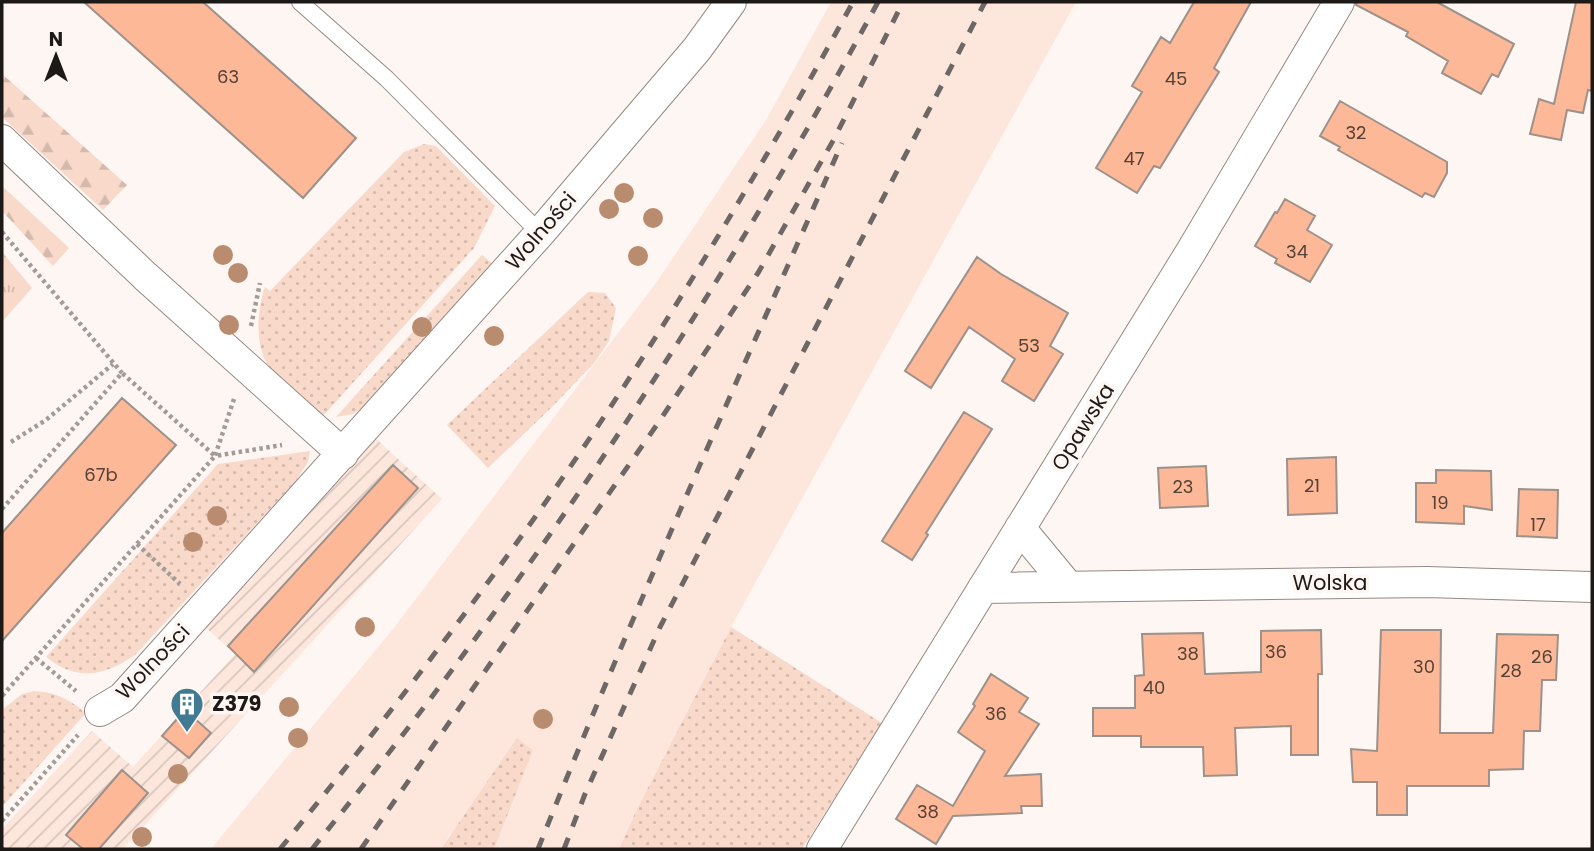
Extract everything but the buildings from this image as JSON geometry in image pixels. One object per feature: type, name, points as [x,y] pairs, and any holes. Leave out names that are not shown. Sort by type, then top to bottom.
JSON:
[{"type":"street","name":"Wolności","points":[[100,711],[122,698],[540,233],[697,49],[731,2]]},
{"type":"street","name":"Opawska","points":[[822,849],[1192,250],[1339,2]]},
{"type":"street","points":[[2,139],[145,276],[343,454]]},
{"type":"street","points":[[1020,528],[1068,586]]},
{"type":"street","name":"Wolska","points":[[983,588],[1427,582],[1592,587]]},
{"type":"lane","points":[[300,2],[387,79],[540,233]]},
{"type":"path","points":[[2,232],[113,364],[215,456]]},
{"type":"path","points":[[11,442],[46,420],[113,364]]},
{"type":"path","points":[[2,509],[122,373]]},
{"type":"path","points":[[2,696],[215,456],[308,440],[317,430]]},
{"type":"path","points":[[137,544],[204,607]]},
{"type":"path","points":[[2,821],[100,711],[36,657]]},
{"type":"shaded area","points":[[831,2],[1076,2],[731,627],[619,849],[494,849],[501,828],[450,834],[441,849],[211,849],[393,629],[656,283],[766,120]]},
{"type":"shaded area","points":[[373,436],[442,499],[123,849],[2,849],[2,829],[92,731],[133,767],[235,654],[202,624]]},
{"type":"green space","points":[[2,74],[127,185],[103,210],[2,117]]},
{"type":"green space","points":[[424,144],[436,146],[495,206],[474,248],[324,415],[304,402],[275,374],[265,359],[258,328],[265,287],[270,291],[404,152]]},
{"type":"green space","points":[[2,186],[69,248],[53,266],[2,211]]},
{"type":"green space","points":[[2,252],[32,288],[2,322]]},
{"type":"green space","points":[[482,255],[493,264],[364,407],[353,414],[336,417]]},
{"type":"green space","points":[[588,292],[605,293],[616,308],[609,341],[595,362],[488,468],[447,425]]},
{"type":"green space","points":[[310,451],[308,462],[295,482],[135,655],[113,668],[91,673],[69,670],[46,657],[218,464]]},
{"type":"green space","points":[[731,627],[882,723],[802,849],[619,849],[637,809]]},
{"type":"green space","points":[[34,691],[62,698],[86,713],[2,807],[2,710],[22,694]]},
{"type":"green space","points":[[517,738],[533,750],[494,849],[441,849]]},
{"type":"railway","points":[[280,849],[462,617],[591,436],[718,236],[853,2]]},
{"type":"railway","points":[[312,849],[469,647],[615,439],[752,223],[878,2]]},
{"type":"railway","points":[[361,849],[656,426],[758,273],[834,139],[903,2]]},
{"type":"railway","points":[[564,849],[585,794],[660,627],[985,2]]},
{"type":"railway","points":[[538,849],[649,583],[842,143]]},
{"type":"place","name":"Z379","points":[[187,734]]}]
